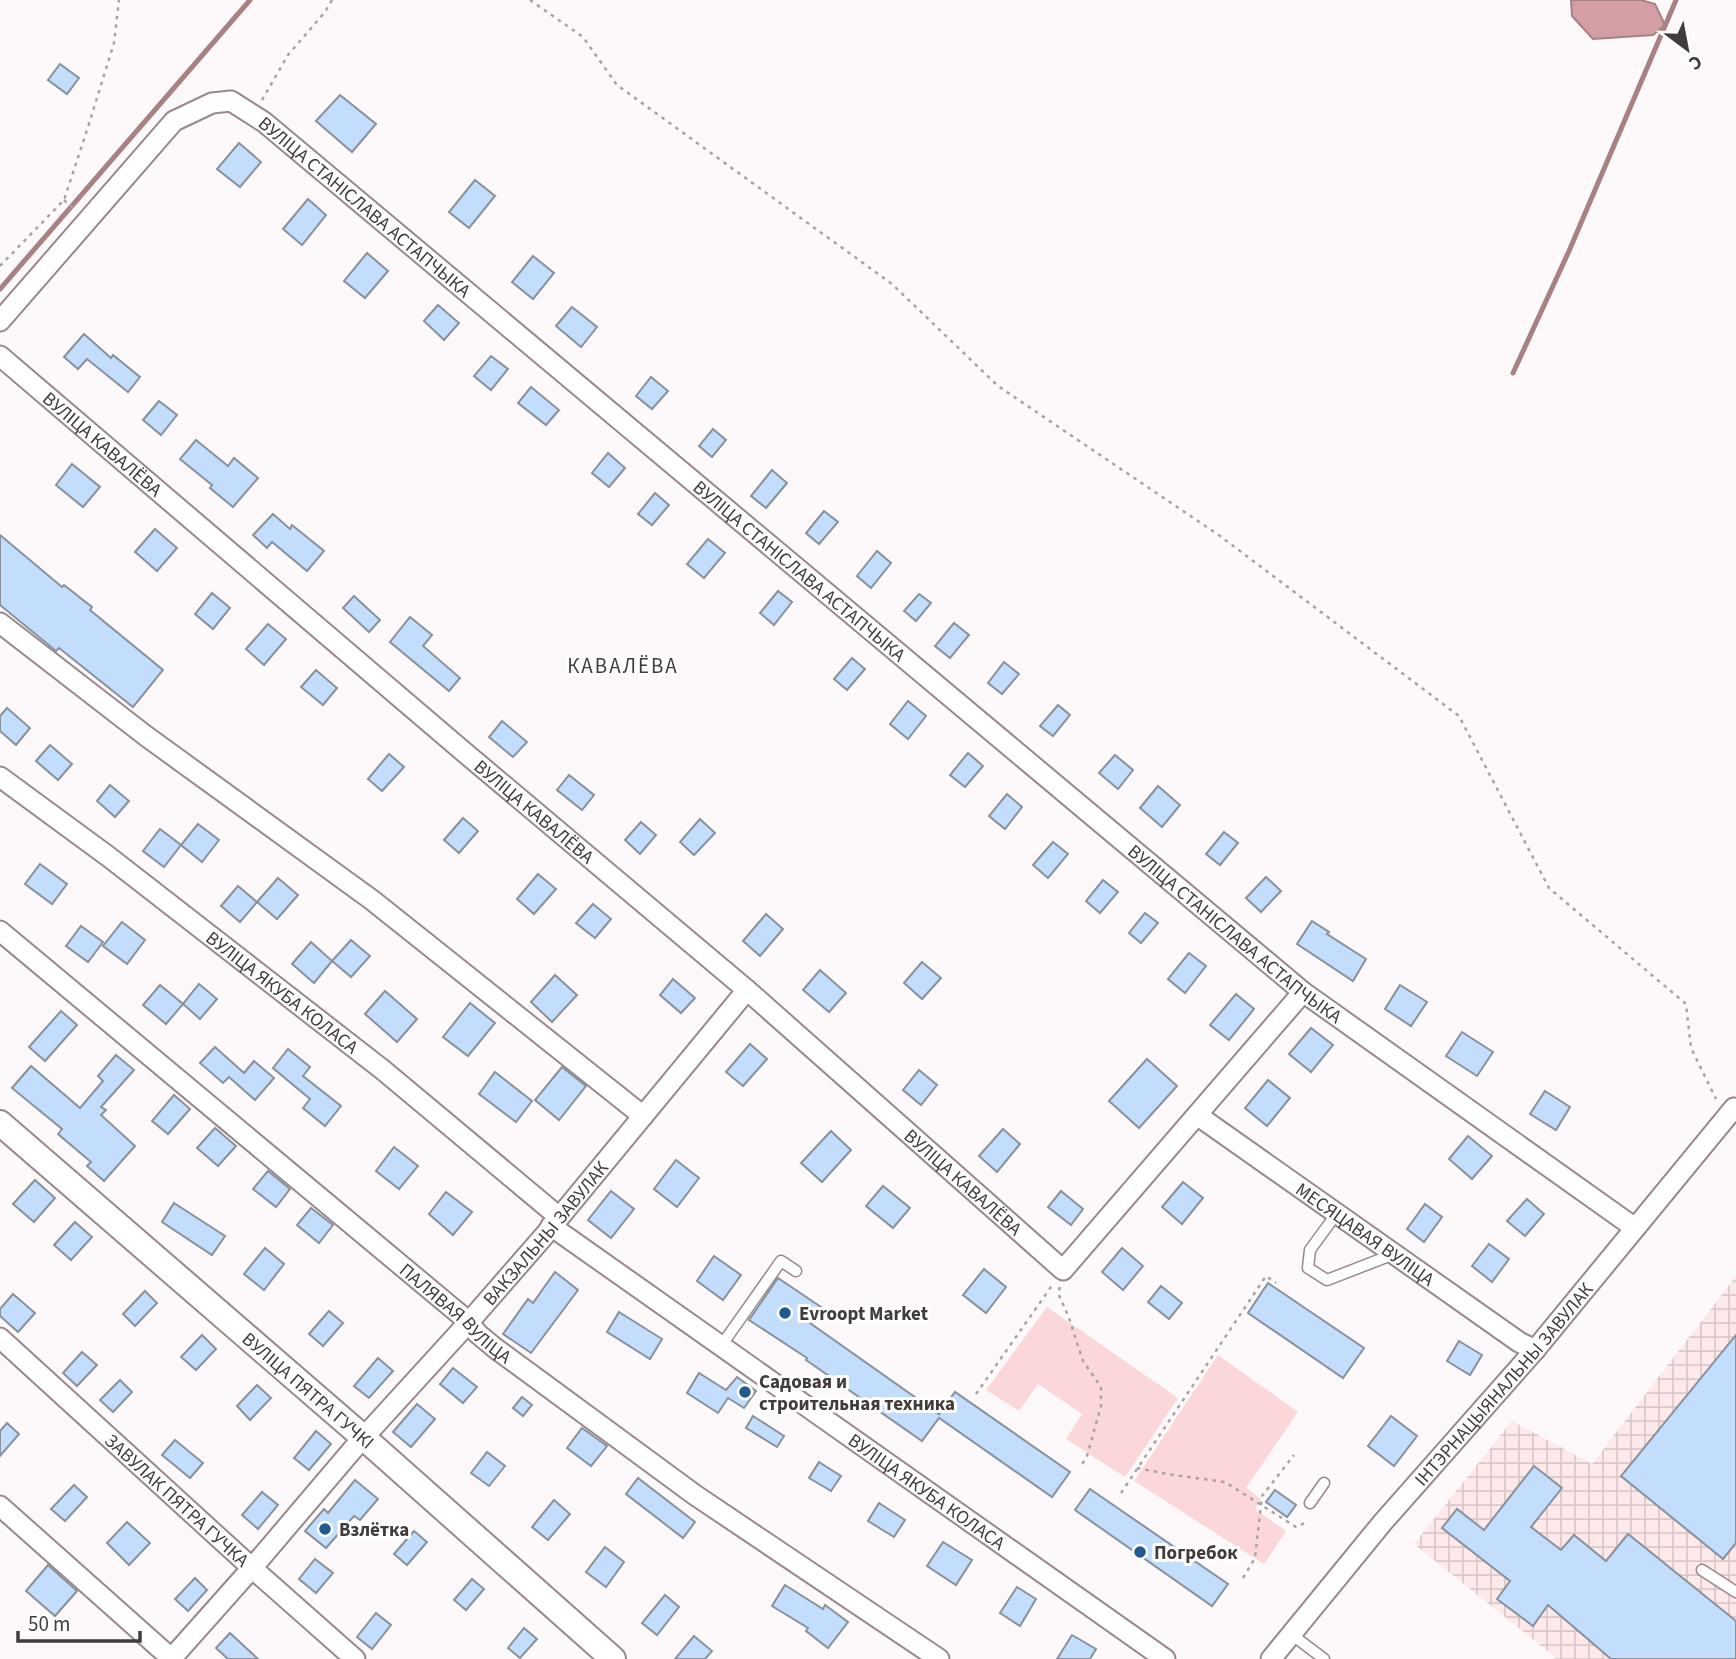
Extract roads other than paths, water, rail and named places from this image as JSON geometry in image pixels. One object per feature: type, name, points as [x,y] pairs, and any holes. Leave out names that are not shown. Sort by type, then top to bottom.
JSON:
[{"type":"street","name":"ВУЛІЦА СТАНІСЛАВА АСТАПЧЫКА","points":[[0,321],[174,121],[212,103],[231,101],[275,131],[1303,992],[1635,1228]]},
{"type":"street","name":"ВУЛІЦА КАВАЛЁВА","points":[[0,356],[747,990],[1063,1270],[1197,1115]]},
{"type":"street","points":[[0,623],[146,736],[372,901],[643,1116]]},
{"type":"street","name":"ВУЛІЦА ЯКУБА КОЛАСА","points":[[0,777],[109,857],[383,1070],[555,1222],[721,1346],[1165,1659]]},
{"type":"street","name":"ПАЛЯВАЯ ВУЛІЦА","points":[[0,930],[469,1322],[477,1333],[495,1348],[695,1495],[939,1659]]},
{"type":"street","name":"ВАКЗАЛЬНЫ ЗАВУЛАК","points":[[171,1659],[469,1322],[747,990]]},
{"type":"street","points":[[1197,1115],[1303,992]]},
{"type":"street","name":"ІНТЭРНАЦЫЯНАЛЬНЫ ЗАВУЛАК","points":[[1271,1659],[1383,1522],[1535,1350],[1733,1110]]},
{"type":"street","name":"МЕСЯЦАВАЯ ВУЛІЦА","points":[[1197,1115],[1519,1342],[1535,1350]]},
{"type":"street","name":"ВУЛІЦА ПЯТРА ГУЧКІ","points":[[0,1123],[364,1438],[613,1659]]},
{"type":"street","name":"ЗАВУЛАК ПЯТРА ГУЧКА","points":[[0,1338],[355,1659]]},
{"type":"street","points":[[0,1506],[171,1659]]},
{"type":"lane","points":[[1337,1213],[1310,1250],[1308,1268],[1327,1280],[1394,1254]]},
{"type":"lane","points":[[721,1346],[781,1261],[796,1271]]},
{"type":"lane","points":[[1310,1503],[1324,1483]]},
{"type":"lane","points":[[1702,1570],[1736,1592]]},
{"type":"lane","points":[[1291,1634],[1324,1659]]},
{"type":"waterway","points":[[0,289],[250,0]]},
{"type":"waterway","points":[[1513,373],[1569,251],[1676,0]]},
{"type":"place","name":"Evroopt Market","points":[[785,1313]]},
{"type":"place","name":"Садовая и строительная техника","points":[[745,1392]]},
{"type":"place","name":"Взлётка","points":[[325,1529]]},
{"type":"place","name":"Погребок","points":[[1140,1552]]},
{"type":"district","name":"КАВАЛЁВА","points":[[623,666]]}]
